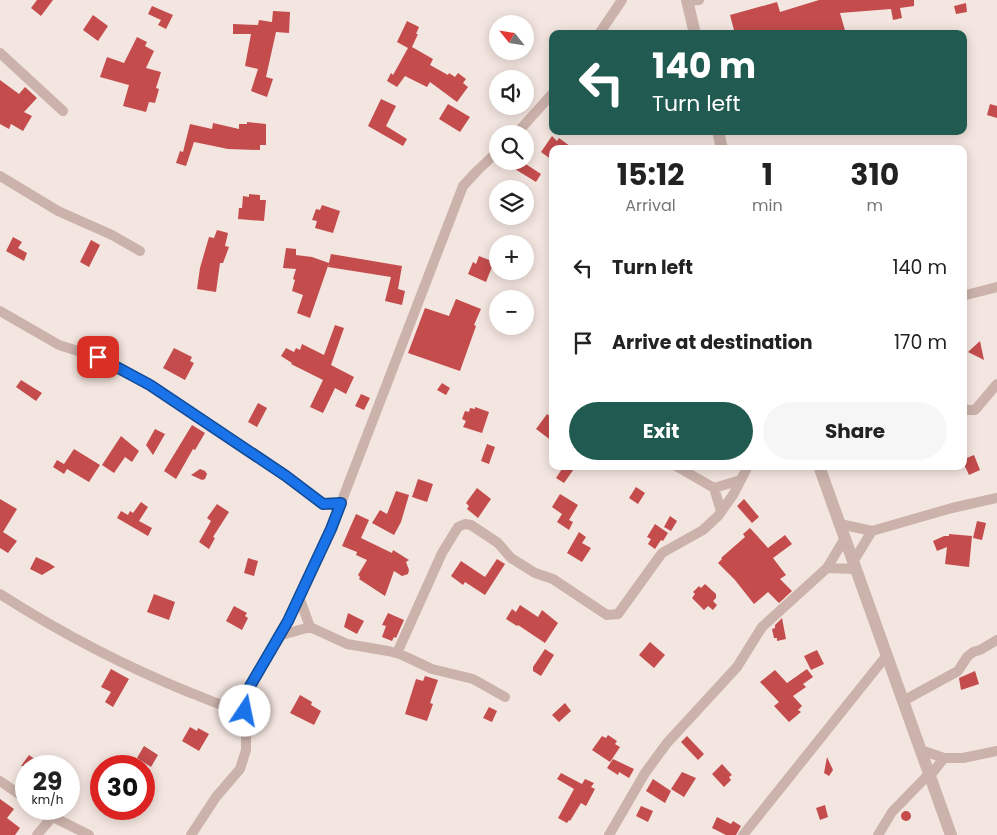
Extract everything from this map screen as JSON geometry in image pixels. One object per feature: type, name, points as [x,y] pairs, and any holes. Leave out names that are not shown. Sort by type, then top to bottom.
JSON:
[{"type":"street","points":[[602,30],[622,0]]},
{"type":"street","points":[[691,0],[695,30]]},
{"type":"street","points":[[0,53],[63,111]]},
{"type":"street","points":[[524,125],[549,97]]},
{"type":"street","points":[[191,835],[216,797],[240,769],[246,750],[246,693],[299,597],[331,529],[463,186],[489,160]]},
{"type":"street","points":[[0,176],[58,211],[112,235],[140,251]]},
{"type":"street","points":[[967,295],[997,287]]},
{"type":"street","points":[[0,311],[59,345],[103,359],[150,385],[286,476],[323,504],[341,503]]},
{"type":"street","points":[[967,410],[975,410],[997,384]]},
{"type":"street","points":[[683,470],[714,488],[721,511]]},
{"type":"street","points":[[397,653],[442,553],[458,527],[465,524],[471,525],[498,543],[511,558],[535,573],[553,579],[607,615],[618,614],[662,553],[703,530],[721,511],[733,496],[746,470]]},
{"type":"street","points":[[820,470],[952,835]]},
{"type":"street","points":[[714,488],[741,480]]},
{"type":"street","points":[[840,524],[872,531],[952,508],[997,498]]},
{"type":"street","points":[[854,565],[872,531]]},
{"type":"street","points":[[608,835],[645,773],[667,743],[737,667],[762,627],[827,568],[844,538]]},
{"type":"street","points":[[827,568],[854,565]]},
{"type":"street","points":[[0,594],[42,621],[114,659],[228,709],[245,711]]},
{"type":"street","points":[[299,597],[310,627]]},
{"type":"street","points":[[278,636],[310,627],[347,644],[368,646],[397,653],[432,669],[473,678],[506,697]]},
{"type":"street","points":[[903,701],[958,671],[973,652],[997,640]]},
{"type":"street","points":[[743,835],[887,655]]},
{"type":"street","points":[[921,750],[944,758],[963,758],[997,751]]},
{"type":"street","points":[[878,835],[892,812],[930,775],[944,758]]},
{"type":"street","points":[[0,781],[15,791]]},
{"type":"street","points":[[37,835],[50,820]]},
{"type":"street","points":[[61,820],[89,835]]},
{"type":"building","points":[[37,0],[53,0],[41,16],[31,8]]},
{"type":"building","points":[[819,0],[914,0],[914,6],[900,8],[902,18],[893,20],[891,9],[840,13],[845,30],[734,30],[730,15],[777,2],[780,12]]},
{"type":"building","points":[[966,3],[967,12],[956,14],[954,6]]},
{"type":"building","points":[[152,6],[173,15],[166,29],[158,25],[161,20],[148,14]]},
{"type":"building","points":[[273,11],[290,12],[289,33],[276,32],[266,77],[273,79],[267,97],[251,91],[258,69],[245,66],[251,34],[233,34],[233,24],[258,25],[259,20],[272,22]]},
{"type":"building","points":[[93,15],[108,26],[98,41],[83,30]]},
{"type":"building","points":[[407,21],[419,27],[412,47],[433,59],[430,65],[448,75],[449,73],[455,77],[458,73],[466,79],[463,83],[468,87],[457,102],[430,82],[427,87],[405,76],[397,87],[387,81],[391,73],[393,75],[408,48],[397,42]]},
{"type":"building","points":[[137,37],[147,42],[145,46],[154,51],[146,68],[161,72],[156,88],[159,89],[155,103],[149,102],[146,112],[123,106],[129,85],[100,77],[107,57],[124,63]]},
{"type":"building","points":[[0,80],[19,94],[25,87],[37,98],[24,112],[32,116],[23,131],[11,124],[9,129],[0,124]]},
{"type":"building","points":[[381,99],[396,106],[386,126],[407,139],[403,146],[368,126]]},
{"type":"building","points":[[448,104],[470,117],[460,132],[439,119]]},
{"type":"building","points":[[990,104],[997,106],[997,118],[987,115]]},
{"type":"building","points":[[247,122],[266,124],[266,145],[260,145],[260,150],[228,149],[194,142],[186,166],[176,163],[180,151],[183,152],[190,124],[212,129],[213,123],[239,129],[239,124],[247,124]]},
{"type":"building","points":[[552,136],[557,141],[559,138],[569,145],[549,145],[549,158],[541,152]]},
{"type":"building","points":[[534,169],[541,174],[536,182],[517,170]]},
{"type":"building","points":[[249,194],[260,195],[260,200],[266,200],[264,221],[238,219],[239,208],[242,208],[243,196],[249,197]]},
{"type":"building","points":[[322,205],[340,211],[333,233],[315,228],[317,221],[312,220],[316,209],[320,210]]},
{"type":"building","points":[[217,230],[228,233],[225,246],[229,247],[223,263],[220,263],[216,292],[197,289],[200,268],[209,237],[214,238]]},
{"type":"building","points":[[13,237],[22,242],[18,248],[27,253],[24,261],[6,251]]},
{"type":"building","points":[[91,240],[100,245],[89,267],[80,262]]},
{"type":"building","points":[[286,248],[296,249],[296,255],[312,257],[329,263],[310,318],[297,313],[303,295],[292,291],[296,269],[283,268]]},
{"type":"building","points":[[331,254],[402,266],[398,289],[405,291],[402,305],[385,301],[391,277],[328,267]]},
{"type":"building","points":[[479,256],[489,260],[489,274],[486,282],[468,274],[473,262],[476,264]]},
{"type":"building","points":[[456,299],[481,309],[460,371],[408,353],[425,308],[449,316]]},
{"type":"building","points":[[335,325],[344,328],[331,365],[354,377],[346,394],[335,388],[323,413],[310,407],[323,380],[291,364],[281,356],[286,348],[294,352],[296,348],[300,350],[302,344],[324,355]]},
{"type":"building","points":[[980,341],[984,360],[968,352]]},
{"type":"building","points":[[174,348],[192,357],[190,361],[194,363],[185,380],[163,368]]},
{"type":"building","points":[[21,380],[42,393],[36,401],[16,387]]},
{"type":"building","points":[[442,383],[450,388],[446,395],[437,390]]},
{"type":"building","points":[[361,394],[370,398],[364,410],[355,406]]},
{"type":"building","points":[[258,403],[267,408],[257,427],[248,422]]},
{"type":"building","points":[[475,407],[489,412],[482,433],[463,427],[466,421],[462,419],[465,411],[469,412],[470,408],[475,409]]},
{"type":"building","points":[[547,414],[549,416],[549,439],[536,429]]},
{"type":"building","points":[[192,425],[205,433],[195,450],[193,449],[176,479],[164,471]]},
{"type":"building","points":[[155,429],[165,434],[153,455],[146,445]]},
{"type":"building","points":[[121,436],[139,451],[132,462],[125,457],[114,473],[102,465]]},
{"type":"building","points":[[487,444],[495,447],[489,464],[481,461]]},
{"type":"building","points":[[74,449],[100,465],[89,482],[67,469],[64,474],[53,467],[57,460],[64,464]]},
{"type":"building","points":[[974,455],[980,470],[969,475],[967,470],[967,458]]},
{"type":"building","points":[[200,469],[207,474],[205,479],[202,480],[191,475]]},
{"type":"building","points":[[561,470],[573,470],[564,483],[556,478]]},
{"type":"building","points":[[418,479],[433,484],[427,502],[412,497]]},
{"type":"building","points":[[636,487],[645,493],[638,504],[629,498]]},
{"type":"building","points":[[477,488],[491,499],[478,518],[467,509],[469,506],[466,503]]},
{"type":"building","points":[[396,491],[409,495],[401,522],[394,535],[372,523],[380,510],[387,514]]},
{"type":"building","points":[[560,494],[578,505],[569,520],[573,522],[569,530],[557,522],[562,514],[552,507]]},
{"type":"building","points":[[0,499],[17,509],[3,532],[17,541],[8,553],[0,548]]},
{"type":"building","points":[[744,499],[759,517],[752,523],[737,506]]},
{"type":"building","points":[[141,502],[148,507],[139,521],[152,528],[148,536],[117,518],[121,511],[128,515],[130,511],[133,513]]},
{"type":"building","points":[[217,504],[229,512],[213,537],[215,538],[209,549],[199,542],[211,521],[207,518]]},
{"type":"building","points":[[356,514],[369,520],[361,538],[392,553],[393,550],[409,560],[406,562],[409,570],[408,574],[402,576],[394,571],[385,596],[359,579],[358,575],[367,560],[356,555],[357,552],[342,546]]},
{"type":"building","points":[[670,516],[677,521],[671,531],[664,527]]},
{"type":"building","points":[[977,521],[986,523],[982,540],[973,538]]},
{"type":"building","points":[[655,524],[668,533],[655,549],[648,544],[651,539],[647,537]]},
{"type":"building","points":[[750,528],[768,548],[785,535],[792,544],[773,558],[786,575],[780,579],[792,591],[779,603],[768,592],[754,604],[735,580],[718,563],[721,558],[745,537],[743,534]]},
{"type":"building","points":[[579,532],[586,537],[582,543],[591,548],[582,562],[567,553]]},
{"type":"building","points":[[949,534],[972,536],[969,567],[945,564],[947,547],[937,551],[933,541],[949,536]]},
{"type":"building","points":[[36,557],[55,567],[42,575],[30,569]]},
{"type":"building","points":[[248,558],[258,561],[254,576],[244,573]]},
{"type":"building","points":[[497,559],[505,564],[485,595],[465,582],[463,585],[451,576],[461,561],[485,577]]},
{"type":"building","points":[[705,584],[716,594],[716,598],[713,601],[717,605],[713,610],[708,606],[704,610],[692,598],[695,594],[693,592],[699,586],[701,588]]},
{"type":"building","points":[[154,594],[175,602],[169,620],[147,612]]},
{"type":"building","points":[[520,605],[538,617],[542,610],[558,623],[545,643],[506,619],[512,609],[516,612]]},
{"type":"building","points":[[234,606],[247,613],[245,616],[248,618],[242,630],[226,621]]},
{"type":"building","points":[[348,613],[364,621],[357,634],[344,627]]},
{"type":"building","points":[[388,613],[404,620],[396,638],[394,637],[392,641],[382,637],[386,626],[382,625]]},
{"type":"building","points":[[782,618],[786,639],[777,641],[777,638],[774,638],[772,629],[775,628],[775,625]]},
{"type":"building","points":[[650,642],[665,655],[654,668],[639,655]]},
{"type":"building","points":[[545,649],[554,655],[541,676],[533,671],[533,667]]},
{"type":"building","points":[[817,650],[824,664],[811,670],[804,656]]},
{"type":"building","points":[[111,669],[129,679],[113,707],[105,702],[111,692],[101,687]]},
{"type":"building","points":[[807,669],[813,677],[803,684],[806,687],[793,696],[802,706],[798,710],[801,712],[789,722],[774,706],[779,702],[760,682],[775,670],[787,683]]},
{"type":"building","points":[[975,671],[979,684],[961,690],[959,678]]},
{"type":"building","points":[[425,676],[438,680],[430,703],[433,704],[427,721],[405,714],[416,679],[423,681]]},
{"type":"building","points":[[300,695],[312,702],[311,705],[321,711],[314,725],[290,713]]},
{"type":"building","points":[[565,703],[571,711],[559,722],[552,715]]},
{"type":"building","points":[[489,707],[497,711],[492,722],[483,718]]},
{"type":"building","points":[[190,727],[197,731],[198,728],[209,734],[199,751],[182,741]]},
{"type":"building","points":[[608,735],[617,741],[615,744],[620,747],[610,762],[592,750],[602,736],[606,738]]},
{"type":"building","points":[[687,736],[704,754],[698,760],[681,742]]},
{"type":"building","points":[[144,746],[158,755],[155,760],[155,755],[139,755]]},
{"type":"building","points":[[827,757],[833,770],[829,776],[824,773]]},
{"type":"building","points":[[613,759],[634,769],[629,778],[619,772],[618,775],[607,768]]},
{"type":"building","points":[[722,764],[732,775],[729,777],[731,780],[724,787],[712,774]]},
{"type":"building","points":[[682,772],[696,778],[684,797],[671,789]]},
{"type":"building","points":[[561,773],[582,784],[585,779],[594,783],[591,787],[595,789],[586,806],[581,803],[567,823],[558,818],[574,789],[557,779]]},
{"type":"building","points":[[653,779],[671,791],[665,803],[646,791]]},
{"type":"building","points":[[0,799],[14,809],[7,818],[20,828],[15,835],[0,835]]},
{"type":"building","points":[[825,805],[828,817],[820,820],[816,808]]},
{"type":"building","points":[[641,806],[653,811],[648,822],[636,816]]},
{"type":"building","points":[[904,811],[908,811],[911,816],[910,820],[904,821],[901,818],[901,814]]},
{"type":"building","points":[[717,817],[731,824],[733,821],[741,826],[736,835],[726,835],[712,828]]},
{"type":"route","points":[[98,357],[150,385],[286,476],[323,504],[341,503],[331,529],[288,621],[246,693],[245,711]]}]
